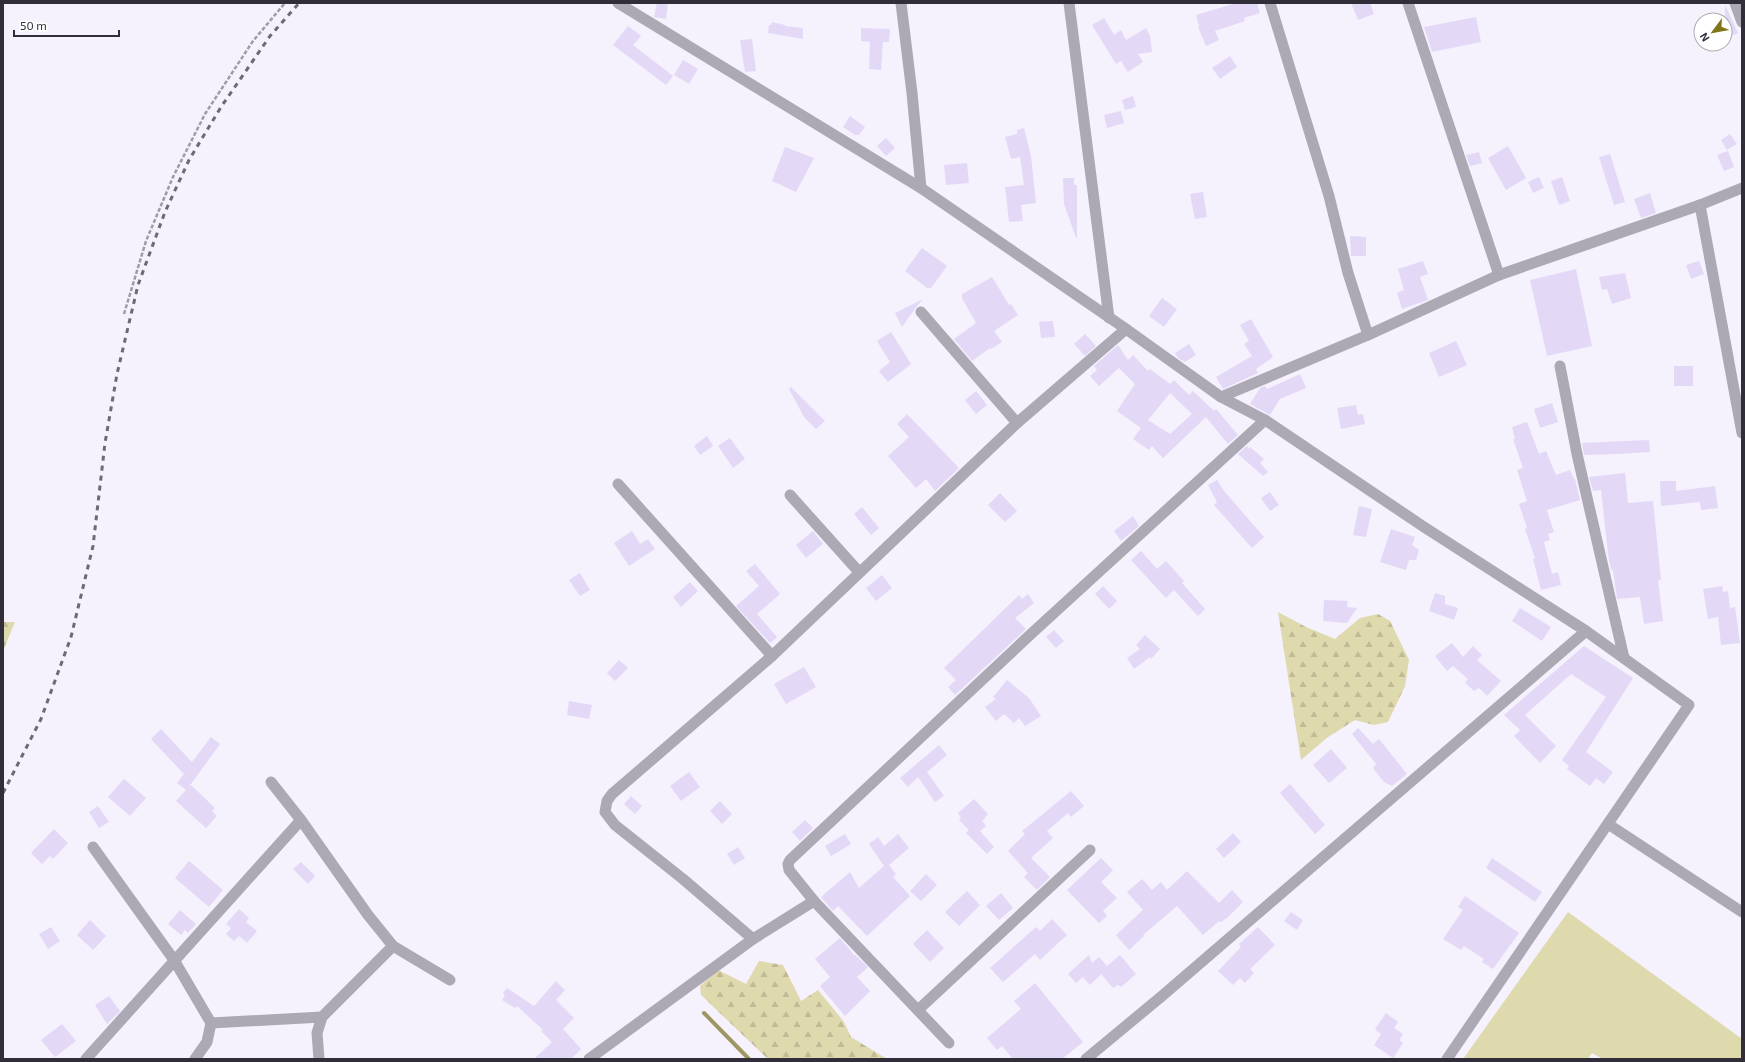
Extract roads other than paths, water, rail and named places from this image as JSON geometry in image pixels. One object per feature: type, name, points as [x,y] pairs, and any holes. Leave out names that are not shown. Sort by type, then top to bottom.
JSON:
[{"type":"street","points":[[618,3],[921,188],[1221,396],[1265,420],[1430,531],[1586,631],[1689,705],[1447,1059]]},
{"type":"street","points":[[901,3],[912,93],[921,188]]},
{"type":"street","points":[[1069,3],[1110,318]]},
{"type":"street","points":[[1270,3],[1329,196],[1348,273],[1368,335]]},
{"type":"street","points":[[1408,3],[1499,275]]},
{"type":"street","points":[[1735,3],[1742,22]]},
{"type":"street","points":[[1221,396],[1368,335],[1499,275],[1700,205],[1742,188]]},
{"type":"street","points":[[1700,205],[1742,433]]},
{"type":"street","points":[[922,312],[1017,423]]},
{"type":"street","points":[[753,939],[683,879],[615,825],[605,812],[607,802],[612,794],[772,656],[1017,423],[1126,329]]},
{"type":"street","points":[[1560,366],[1577,454],[1624,658]]},
{"type":"street","points":[[949,1043],[814,901],[789,870],[788,864],[794,855],[1031,634],[1265,420]]},
{"type":"street","points":[[618,484],[772,656]]},
{"type":"street","points":[[790,495],[859,572]]},
{"type":"street","points":[[1086,1059],[1162,996],[1586,631]]},
{"type":"street","points":[[271,782],[301,820],[368,915],[393,946],[450,980]]},
{"type":"street","points":[[86,1059],[301,820]]},
{"type":"street","points":[[1608,824],[1742,912]]},
{"type":"street","points":[[94,847],[174,960],[211,1023],[207,1042],[195,1059]]},
{"type":"street","points":[[918,1010],[1090,850]]},
{"type":"street","points":[[589,1059],[753,939],[814,901]]},
{"type":"street","points":[[319,1059],[318,1033],[322,1017],[393,946]]},
{"type":"street","points":[[211,1023],[322,1017]]},
{"type":"waterway","points":[[704,1013],[749,1059]]},
{"type":"railway","points":[[3,793],[41,719],[71,637],[93,546],[105,443],[117,374],[138,285],[165,212],[189,160],[221,107],[270,36],[299,3]]}]
